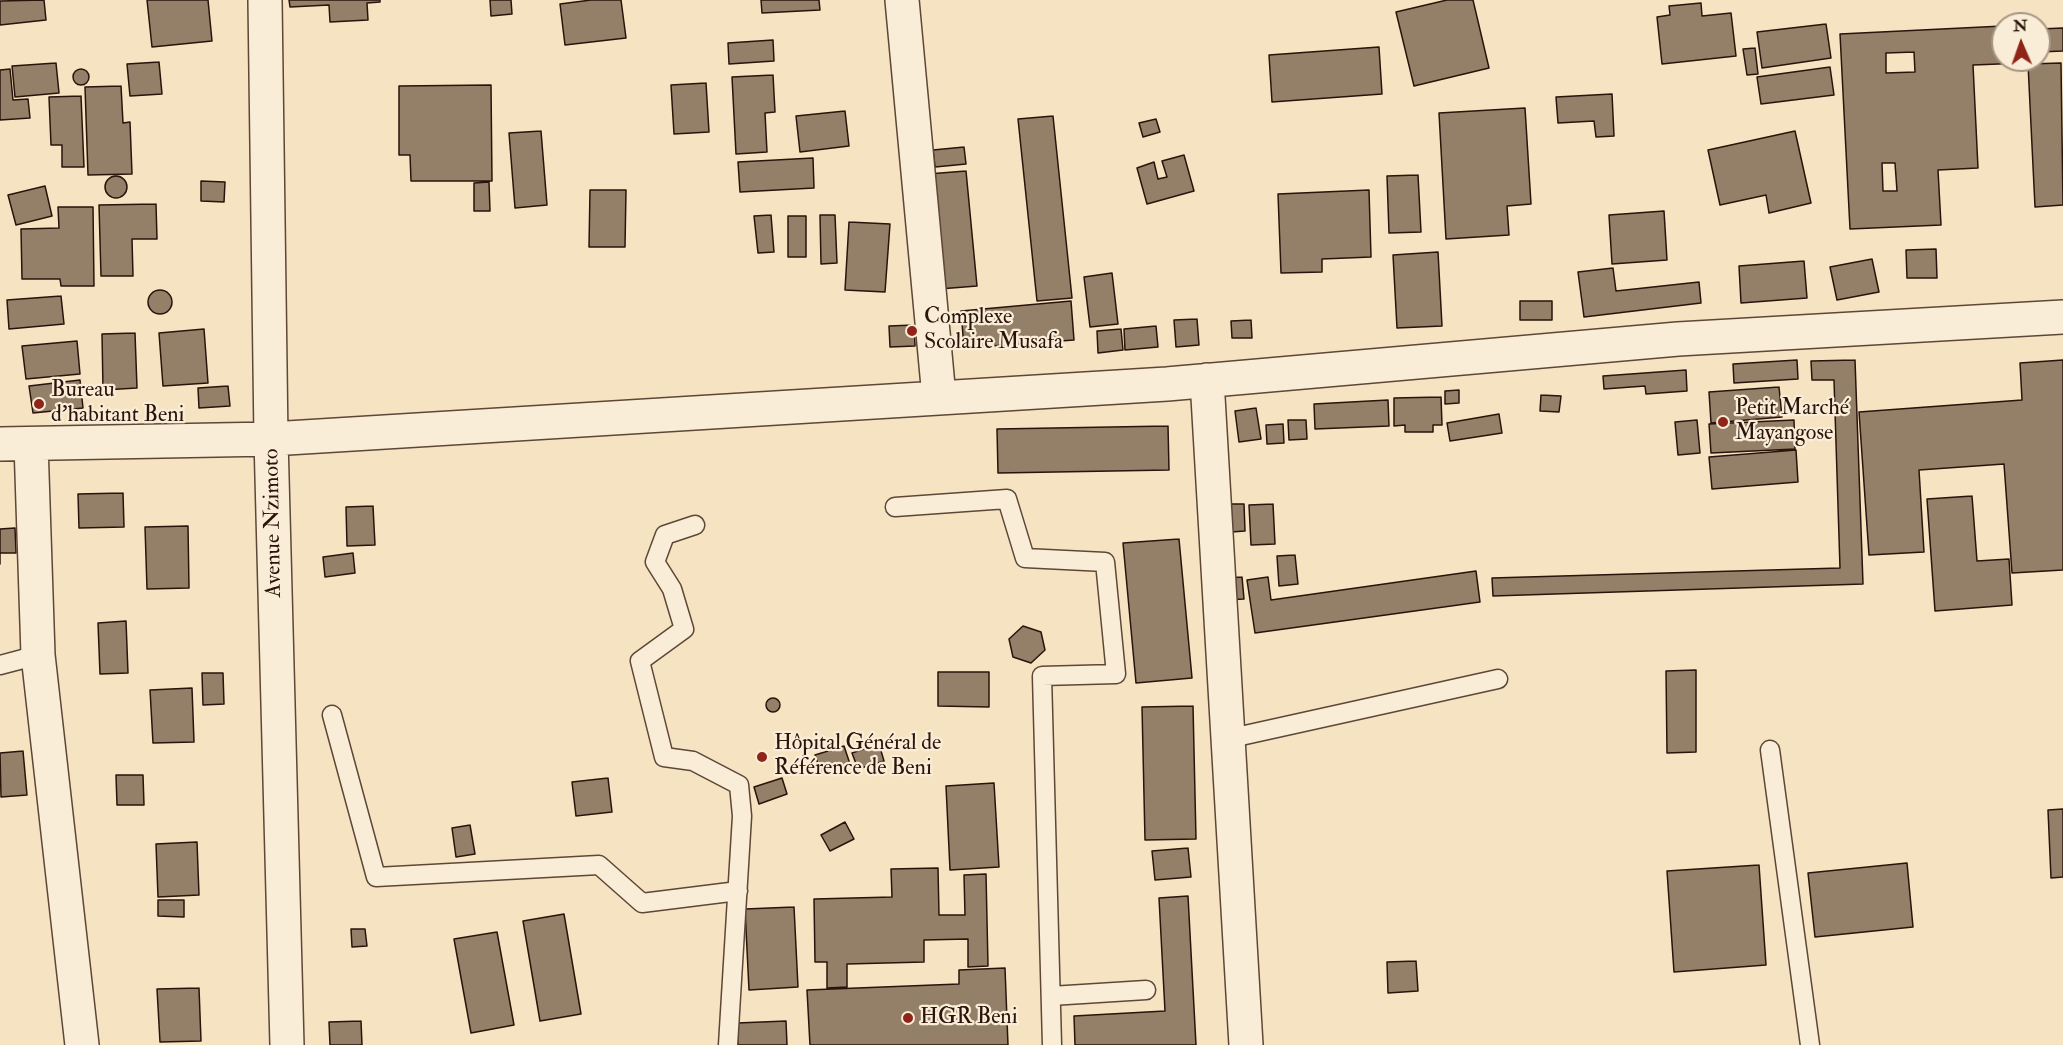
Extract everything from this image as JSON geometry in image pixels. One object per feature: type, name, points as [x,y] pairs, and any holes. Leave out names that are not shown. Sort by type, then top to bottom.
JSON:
[{"type":"street","name":"Avenue Nzimoto","points":[[265,0],[272,439],[287,1045]]},
{"type":"street","points":[[902,0],[939,397]]},
{"type":"street","points":[[82,1045],[16,444],[272,439],[1207,380],[1678,339],[2063,317]]},
{"type":"street","points":[[1207,380],[1246,1045]]},
{"type":"lane","points":[[895,507],[1007,499],[1024,558],[1105,562],[1116,674],[1042,676],[1052,1045]]},
{"type":"lane","points":[[694,525],[665,535],[655,562],[672,589],[684,629],[640,661],[664,757],[693,761],[739,785],[742,816],[728,1045]]},
{"type":"lane","points":[[0,665],[38,655]]},
{"type":"lane","points":[[1227,739],[1498,679]]},
{"type":"lane","points":[[332,715],[376,877],[598,865],[642,903],[738,891]]},
{"type":"lane","points":[[1770,750],[1810,1045]]},
{"type":"lane","points":[[1051,996],[1146,990]]},
{"type":"building","points":[[44,0],[46,20],[0,25],[0,1]]},
{"type":"building","points":[[147,0],[208,0],[212,41],[152,47]]},
{"type":"building","points":[[289,0],[380,0],[380,2],[367,3],[368,20],[330,22],[329,5],[290,7]]},
{"type":"building","points":[[490,0],[511,0],[512,14],[491,16]]},
{"type":"building","points":[[591,0],[621,0],[626,38],[565,45],[560,4]]},
{"type":"building","points":[[761,0],[819,0],[820,10],[762,13]]},
{"type":"building","points":[[1447,0],[1473,0],[1489,68],[1414,86],[1396,12]]},
{"type":"building","points":[[1701,3],[1702,16],[1731,13],[1736,56],[1662,64],[1657,17],[1670,15],[1669,6]]},
{"type":"building","points":[[1826,24],[1831,58],[1762,68],[1757,32]]},
{"type":"building","points":[[1991,27],[1991,64],[1973,65],[1978,168],[1938,170],[1941,225],[1850,229],[1840,34]],"holes":[[[1914,52],[1915,72],[1886,73],[1886,53]],[[1882,163],[1895,163],[1897,191],[1883,191]]]},
{"type":"building","points":[[2051,28],[2063,28],[2063,51],[2051,52]]},
{"type":"building","points":[[773,40],[774,61],[729,64],[728,43]]},
{"type":"building","points":[[1379,47],[1382,94],[1272,102],[1269,55]]},
{"type":"building","points":[[1755,48],[1758,74],[1747,75],[1743,49]]},
{"type":"building","points":[[159,62],[162,94],[130,96],[127,64]]},
{"type":"building","points":[[56,63],[59,93],[15,97],[12,66]]},
{"type":"building","points":[[2051,63],[2061,63],[2063,205],[2035,207],[2028,72],[2051,72]]},
{"type":"building","points":[[1830,67],[1834,95],[1761,104],[1757,77]]},
{"type":"building","points":[[10,69],[13,100],[28,99],[30,118],[0,120],[0,70]]},
{"type":"building","points":[[81,69],[87,71],[89,77],[87,83],[81,85],[75,83],[73,77],[75,71]]},
{"type":"building","points":[[773,75],[775,112],[765,113],[767,152],[736,154],[732,77]]},
{"type":"building","points":[[706,83],[709,132],[674,134],[671,85]]},
{"type":"building","points":[[491,85],[492,181],[411,181],[410,155],[399,155],[399,86]]},
{"type":"building","points":[[121,86],[123,123],[130,122],[132,174],[88,175],[85,87]]},
{"type":"building","points":[[1612,94],[1614,136],[1596,137],[1594,121],[1558,123],[1556,97]]},
{"type":"building","points":[[81,96],[84,167],[62,167],[62,145],[51,145],[49,97]]},
{"type":"building","points":[[1525,108],[1531,204],[1507,206],[1509,235],[1446,239],[1439,113]]},
{"type":"building","points":[[845,111],[849,146],[800,152],[796,116]]},
{"type":"building","points":[[1053,116],[1072,298],[1037,301],[1018,119]]},
{"type":"building","points":[[1156,119],[1160,132],[1143,137],[1139,123]]},
{"type":"building","points":[[541,131],[547,205],[515,208],[509,133]]},
{"type":"building","points":[[1795,131],[1811,203],[1769,213],[1766,195],[1720,205],[1708,150]]},
{"type":"building","points":[[964,147],[966,164],[935,167],[933,150]]},
{"type":"building","points":[[1184,155],[1194,191],[1147,204],[1137,168],[1154,162],[1158,179],[1167,177],[1162,161]]},
{"type":"building","points":[[813,158],[814,188],[740,192],[738,162]]},
{"type":"building","points":[[966,171],[977,286],[939,289],[928,174]]},
{"type":"building","points":[[1418,175],[1421,232],[1389,233],[1387,176]]},
{"type":"building","points":[[116,176],[124,179],[127,187],[124,195],[116,198],[108,195],[105,187],[108,179]]},
{"type":"building","points":[[201,181],[225,182],[224,202],[201,201]]},
{"type":"building","points":[[489,182],[490,211],[474,211],[474,183]]},
{"type":"building","points":[[45,186],[52,216],[16,225],[8,195]]},
{"type":"building","points":[[590,190],[626,190],[625,247],[589,247]]},
{"type":"building","points":[[1369,190],[1371,257],[1322,259],[1322,272],[1281,273],[1278,194]]},
{"type":"building","points":[[156,204],[157,239],[132,239],[133,276],[101,276],[99,205]]},
{"type":"building","points":[[58,207],[93,207],[94,286],[61,286],[60,279],[22,279],[21,229],[59,228]]},
{"type":"building","points":[[1664,211],[1667,260],[1612,264],[1609,215]]},
{"type":"building","points":[[771,215],[774,252],[758,253],[754,216]]},
{"type":"building","points":[[820,215],[835,215],[837,263],[821,264]]},
{"type":"building","points":[[788,216],[806,216],[806,257],[788,257]]},
{"type":"building","points":[[849,222],[890,224],[885,292],[845,290]]},
{"type":"building","points":[[1936,249],[1937,278],[1907,278],[1906,250]]},
{"type":"building","points":[[1438,252],[1442,326],[1397,328],[1393,255]]},
{"type":"building","points":[[1872,259],[1879,292],[1837,300],[1830,267]]},
{"type":"building","points":[[1804,261],[1807,298],[1741,303],[1739,266]]},
{"type":"building","points":[[1613,268],[1616,291],[1699,282],[1701,303],[1584,317],[1578,272]]},
{"type":"building","points":[[1112,273],[1118,324],[1090,327],[1084,277]]},
{"type":"building","points":[[160,290],[168,294],[172,302],[168,310],[160,314],[152,310],[148,302],[152,294]]},
{"type":"building","points":[[61,296],[64,324],[9,329],[7,300]]},
{"type":"building","points":[[1071,301],[1074,340],[964,348],[961,311]]},
{"type":"building","points":[[1520,301],[1552,301],[1552,320],[1520,320]]},
{"type":"building","points":[[1197,319],[1199,345],[1176,347],[1174,320]]},
{"type":"building","points":[[1251,320],[1252,338],[1232,338],[1231,321]]},
{"type":"building","points":[[914,325],[915,346],[890,347],[889,326]]},
{"type":"building","points":[[1156,326],[1158,347],[1125,350],[1124,329]]},
{"type":"building","points":[[204,329],[208,383],[163,386],[159,333]]},
{"type":"building","points":[[1121,329],[1123,350],[1098,353],[1097,331]]},
{"type":"building","points":[[135,333],[137,388],[103,390],[102,334]]},
{"type":"building","points":[[77,341],[80,374],[26,379],[22,346]]},
{"type":"building","points":[[1797,360],[1798,379],[1734,383],[1733,364]]},
{"type":"building","points":[[1855,360],[1863,584],[1493,596],[1492,578],[1840,568],[1834,380],[1812,380],[1811,361]]},
{"type":"building","points":[[2063,360],[2063,570],[2012,573],[2004,464],[1919,470],[1924,552],[1869,555],[1859,412],[2022,400],[2020,363]]},
{"type":"building","points":[[1686,370],[1687,391],[1646,394],[1645,386],[1604,389],[1603,376]]},
{"type":"building","points":[[80,380],[83,408],[33,413],[29,386]]},
{"type":"building","points":[[228,386],[230,406],[199,408],[198,388]]},
{"type":"building","points":[[1779,387],[1782,417],[1711,423],[1709,392]]},
{"type":"building","points":[[1459,390],[1459,403],[1445,404],[1445,391]]},
{"type":"building","points":[[1541,395],[1561,396],[1559,412],[1540,411]]},
{"type":"building","points":[[1441,397],[1442,425],[1433,425],[1433,432],[1405,432],[1405,425],[1394,426],[1394,398]]},
{"type":"building","points":[[1388,400],[1389,426],[1315,429],[1314,404]]},
{"type":"building","points":[[1256,408],[1261,439],[1239,442],[1235,411]]},
{"type":"building","points":[[1499,414],[1502,433],[1450,441],[1447,423]]},
{"type":"building","points":[[1288,420],[1306,420],[1307,439],[1289,440]]},
{"type":"building","points":[[1697,420],[1700,453],[1678,455],[1675,422]]},
{"type":"building","points":[[1794,420],[1795,449],[1711,453],[1709,424]]},
{"type":"building","points":[[1283,424],[1284,443],[1267,444],[1266,425]]},
{"type":"building","points":[[1168,426],[1169,470],[998,473],[997,429]]},
{"type":"building","points":[[1796,450],[1798,482],[1712,489],[1709,457]]},
{"type":"building","points":[[123,493],[124,527],[79,528],[78,494]]},
{"type":"building","points":[[1972,496],[1977,561],[2009,559],[2012,605],[1935,611],[1927,499]]},
{"type":"building","points":[[1230,504],[1244,504],[1245,531],[1231,532]]},
{"type":"building","points":[[1273,504],[1275,544],[1251,545],[1249,505]]},
{"type":"building","points":[[373,506],[375,545],[347,546],[346,507]]},
{"type":"building","points":[[188,526],[189,588],[147,589],[145,527]]},
{"type":"building","points":[[15,528],[16,553],[0,553],[0,529]]},
{"type":"building","points":[[1179,539],[1192,678],[1136,683],[1123,543]]},
{"type":"building","points":[[353,553],[355,573],[325,577],[323,557]]},
{"type":"building","points":[[1295,555],[1298,584],[1279,586],[1277,556]]},
{"type":"building","points":[[1476,571],[1480,602],[1255,633],[1247,580],[1268,577],[1271,600]]},
{"type":"building","points":[[1242,577],[1244,599],[1226,600],[1225,578]]},
{"type":"building","points":[[126,621],[128,673],[100,674],[98,623]]},
{"type":"building","points":[[1023,626],[1041,632],[1045,650],[1031,663],[1013,657],[1009,639]]},
{"type":"building","points":[[1696,670],[1696,752],[1667,753],[1666,671]]},
{"type":"building","points":[[938,672],[989,672],[989,707],[938,706]]},
{"type":"building","points":[[202,673],[223,673],[224,704],[203,705]]},
{"type":"building","points":[[192,688],[194,742],[153,743],[150,690]]},
{"type":"building","points":[[770,698],[776,698],[780,705],[776,712],[770,712],[766,708],[766,702]]},
{"type":"building","points":[[1193,706],[1196,839],[1145,840],[1142,707]]},
{"type":"building","points":[[879,744],[884,761],[858,769],[852,753]]},
{"type":"building","points":[[844,746],[850,764],[821,773],[815,755]]},
{"type":"building","points":[[23,751],[27,795],[1,797],[0,753]]},
{"type":"building","points":[[116,775],[143,775],[144,805],[117,805]]},
{"type":"building","points":[[608,778],[612,812],[576,816],[572,782]]},
{"type":"building","points":[[782,778],[787,794],[759,804],[754,787]]},
{"type":"building","points":[[994,783],[999,867],[950,870],[946,786]]},
{"type":"building","points":[[2063,809],[2063,877],[2051,878],[2048,810]]},
{"type":"building","points":[[845,822],[854,839],[830,851],[821,835]]},
{"type":"building","points":[[470,825],[475,854],[456,857],[452,828]]},
{"type":"building","points":[[197,842],[199,895],[158,897],[156,844]]},
{"type":"building","points":[[1188,848],[1191,877],[1155,880],[1152,851]]},
{"type":"building","points":[[1907,863],[1913,927],[1815,937],[1808,873]]},
{"type":"building","points":[[1759,865],[1766,965],[1674,972],[1667,871]]},
{"type":"building","points":[[938,868],[939,915],[965,915],[964,875],[986,874],[988,966],[968,967],[968,939],[924,940],[924,962],[847,964],[847,987],[827,988],[827,962],[815,962],[814,899],[892,897],[891,869]]},
{"type":"building","points":[[1188,896],[1196,1045],[1075,1045],[1074,1016],[1165,1011],[1159,898]]},
{"type":"building","points":[[158,900],[184,900],[184,917],[158,916]]},
{"type":"building","points":[[794,907],[798,987],[749,990],[745,909]]},
{"type":"building","points":[[564,914],[581,1014],[540,1021],[523,921]]},
{"type":"building","points":[[351,929],[365,929],[367,946],[352,947]]},
{"type":"building","points":[[497,932],[514,1025],[471,1033],[454,939]]},
{"type":"building","points":[[1416,961],[1418,991],[1388,993],[1387,962]]},
{"type":"building","name":"HGR Beni","points":[[1005,968],[1008,1045],[810,1045],[807,990],[959,984],[959,970]]},
{"type":"building","points":[[199,988],[201,1041],[160,1042],[157,989]]},
{"type":"building","points":[[361,1021],[362,1045],[330,1045],[329,1022]]},
{"type":"building","points":[[786,1021],[787,1045],[738,1045],[737,1023]]},
{"type":"place","name":"Complexe Scolaire Musafa","points":[[912,331]]},
{"type":"place","name":"Bureau d'habitant Beni","points":[[39,404]]},
{"type":"place","name":"Petit Marché Mayangose","points":[[1723,422]]},
{"type":"place","name":"Hôpital Général de Référence de Beni","points":[[762,757]]},
{"type":"place","name":"HGR Beni","points":[[908,1018]]}]
